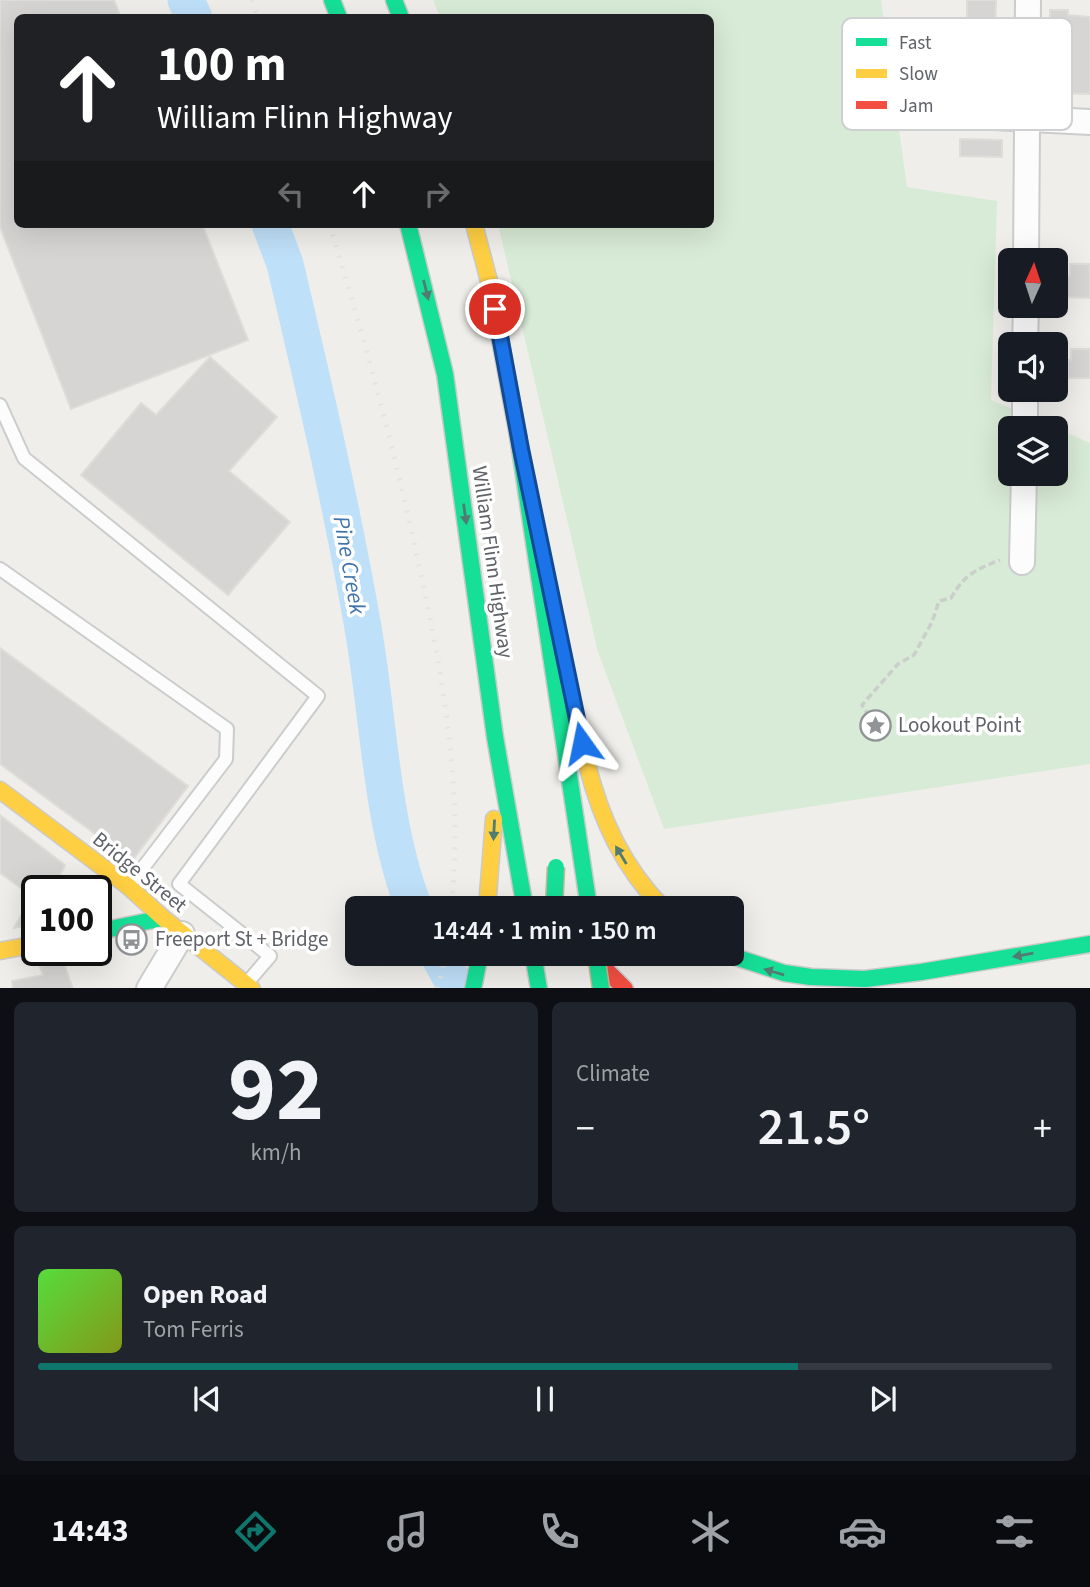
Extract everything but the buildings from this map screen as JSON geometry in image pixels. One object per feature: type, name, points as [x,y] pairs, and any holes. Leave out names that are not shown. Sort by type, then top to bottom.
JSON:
[{"type":"main road","name":"William Flinn Highway","points":[[409,228],[434,323],[449,400],[495,737],[523,896]]},
{"type":"main road","name":"William Flinn Highway","points":[[475,228],[500,332],[521,449],[557,710],[587,896]]},
{"type":"main road","points":[[521,449],[576,714]]},
{"type":"main road","points":[[557,710],[558,811]]},
{"type":"main road","points":[[488,896],[494,825],[495,737]]},
{"type":"main road","points":[[585,754],[601,814],[611,837],[637,879],[652,896]]},
{"type":"main road","name":"Bridge Street","points":[[0,790],[129,887],[182,934],[249,986]]},
{"type":"main road","points":[[507,805],[520,844],[547,896]]},
{"type":"main road","points":[[555,896],[556,862]]},
{"type":"main road","points":[[112,929],[163,918]]},
{"type":"main road","points":[[744,962],[800,979],[860,982],[1090,944]]},
{"type":"main road","points":[[473,988],[478,966]]},
{"type":"main road","points":[[536,966],[541,988]]},
{"type":"main road","points":[[541,988],[546,966]]},
{"type":"main road","points":[[598,966],[601,988]]},
{"type":"main road","points":[[602,966],[624,988]]},
{"type":"street","points":[[1028,0],[1028,18]]},
{"type":"street","points":[[1072,121],[1090,122]]},
{"type":"street","points":[[1026,248],[1028,130]]},
{"type":"street","points":[[1023,555],[1024,486]]},
{"type":"street","points":[[150,988],[182,934]]},
{"type":"lane","points":[[0,405],[24,458],[318,696],[179,884],[270,956],[249,986]]},
{"type":"lane","points":[[0,569],[227,729],[226,760],[129,887]]},
{"type":"path","points":[[875,725],[862,705],[898,664],[914,655],[932,622],[939,601],[951,598],[970,573],[1023,555]]},
{"type":"green space","points":[[433,0],[881,0],[884,18],[842,18],[842,130],[899,130],[907,187],[997,201],[991,400],[1028,416],[998,416],[998,486],[1068,486],[1068,433],[1090,443],[1090,764],[664,829],[598,652],[499,228],[714,228],[714,14],[439,14]]},
{"type":"waterway","name":"Pine Creek","points":[[186,0],[192,14]]},
{"type":"waterway","name":"Pine Creek","points":[[272,228],[285,264],[336,487],[368,657],[387,803],[410,896]]},
{"type":"waterway","name":"Pine Creek","points":[[445,966],[456,988]]},
{"type":"railway","points":[[252,0],[257,14]]},
{"type":"railway","points":[[330,228],[387,428],[426,596],[442,684],[452,773],[455,818],[452,896]]},
{"type":"railway","points":[[438,988],[443,966]]},
{"type":"traffic: fast","points":[[332,0],[337,14]]},
{"type":"traffic: fast","points":[[394,0],[399,14]]},
{"type":"traffic: fast","points":[[409,228],[445,374],[495,737],[523,896]]},
{"type":"traffic: fast","points":[[518,436],[587,896]]},
{"type":"traffic: fast","points":[[555,896],[556,867]]},
{"type":"traffic: fast","points":[[112,929],[163,918]]},
{"type":"traffic: fast","points":[[744,960],[784,973],[865,979],[1090,944]]},
{"type":"traffic: fast","points":[[473,988],[478,966]]},
{"type":"traffic: fast","points":[[535,966],[539,988]]},
{"type":"traffic: fast","points":[[598,966],[601,988]]},
{"type":"traffic: slow","points":[[475,228],[490,285],[518,436]]},
{"type":"traffic: slow","points":[[587,764],[599,804],[615,842],[636,876],[652,896]]},
{"type":"traffic: slow","points":[[0,790],[129,887],[163,918],[251,988]]},
{"type":"traffic: slow","points":[[488,896],[494,819]]},
{"type":"traffic: slow","points":[[0,951],[21,947]]},
{"type":"traffic: jam","points":[[602,966],[624,988]]},
{"type":"place","name":"Lookout Point","points":[[875,725]]},
{"type":"place","name":"Freeport St + Bridge","points":[[132,939]]},
{"type":"route","points":[[495,309],[582,743]]}]
